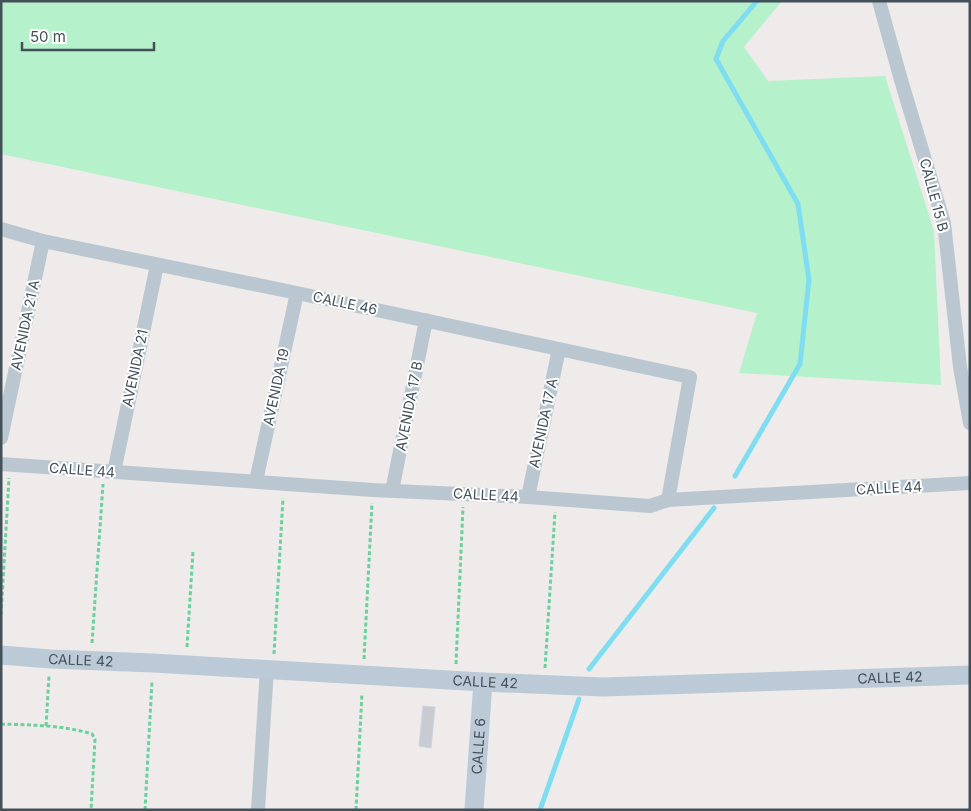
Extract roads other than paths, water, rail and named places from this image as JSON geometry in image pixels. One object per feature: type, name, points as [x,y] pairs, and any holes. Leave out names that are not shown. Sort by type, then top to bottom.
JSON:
[{"type":"street","name":"CALLE 15 B","points":[[879,1],[944,223],[960,367],[970,423]]},
{"type":"street","name":"CALLE 46","points":[[1,229],[43,241],[297,292],[690,377],[668,500]]},
{"type":"street","name":"AVENIDA 21 A","points":[[1,438],[43,241]]},
{"type":"street","name":"AVENIDA 21","points":[[109,472],[157,265]]},
{"type":"street","name":"AVENIDA 19","points":[[256,481],[297,292]]},
{"type":"street","name":"AVENIDA 17 B","points":[[392,491],[426,320]]},
{"type":"street","name":"AVENIDA 17 A","points":[[528,497],[559,349]]},
{"type":"street","name":"CALLE 44","points":[[6,464],[373,490],[528,497],[650,506],[668,500],[970,483]]},
{"type":"street","name":"CALLE 42","points":[[1,655],[455,681],[604,687],[970,675]]},
{"type":"street","points":[[258,810],[270,670]]},
{"type":"street","name":"CALLE 6","points":[[474,810],[483,682]]},
{"type":"waterway","points":[[735,476],[800,364],[809,280],[798,204],[716,59],[723,41],[757,1]]},
{"type":"waterway","points":[[589,669],[714,508]]},
{"type":"waterway","points":[[540,810],[579,699]]}]
